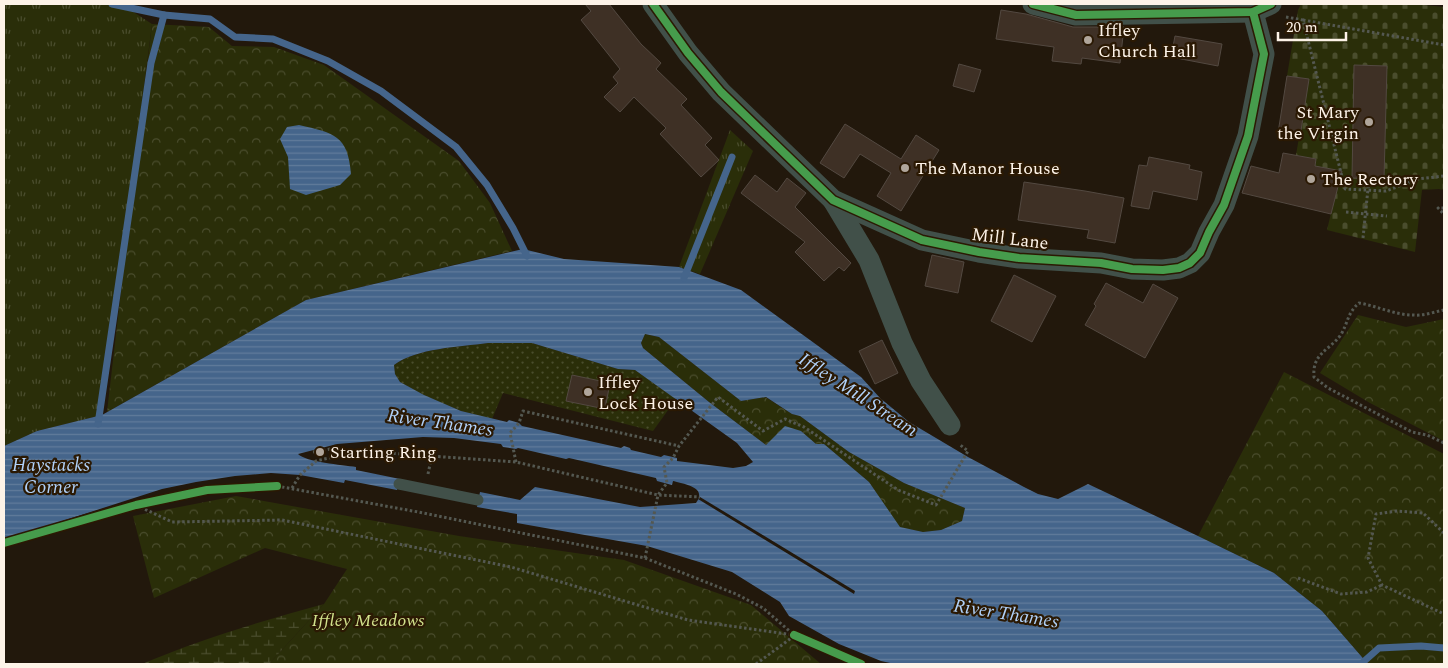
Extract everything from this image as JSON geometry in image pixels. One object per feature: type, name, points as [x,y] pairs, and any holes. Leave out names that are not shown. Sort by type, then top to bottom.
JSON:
[{"type":"street","name":"Mill Lane","points":[[653,4],[688,53],[720,92],[833,200],[869,260],[902,343],[917,373],[950,425]]},
{"type":"street","points":[[1033,4],[1076,15],[1262,8]]},
{"type":"street","name":"Mill Lane","points":[[833,200],[922,240],[979,252],[1019,258],[1101,263],[1163,270],[1179,268],[1190,264],[1200,253],[1224,205],[1248,136],[1264,54],[1262,8]]},
{"type":"lane","points":[[399,484],[478,500]]},
{"type":"path","points":[[1262,8],[1302,20],[1444,46]]},
{"type":"path","points":[[1302,20],[1345,189],[1386,191],[1418,178],[1444,176]]},
{"type":"path","points":[[1363,238],[1369,179]]},
{"type":"path","points":[[1444,208],[1438,208],[1444,214]]},
{"type":"path","points":[[1346,212],[1387,216]]},
{"type":"path","points":[[1444,310],[1413,316],[1359,303],[1352,308],[1340,335],[1318,356],[1313,367],[1314,377],[1328,388],[1412,432],[1427,435],[1444,443]]},
{"type":"path","points":[[645,558],[658,495],[667,483],[664,467],[673,458],[679,446],[718,397],[763,431],[785,419],[804,426],[898,490],[936,505],[965,455]]},
{"type":"path","points":[[516,462],[510,433],[519,423],[523,411],[679,446]]},
{"type":"path","points":[[312,452],[336,448],[338,456]]},
{"type":"path","points":[[292,488],[300,475],[316,461],[359,451],[516,462],[658,495],[700,497]]},
{"type":"path","points":[[268,486],[292,488],[645,558],[736,594],[763,608],[794,635]]},
{"type":"path","points":[[127,508],[145,503]]},
{"type":"path","points":[[136,505],[172,522],[282,520],[511,567],[688,620],[794,635],[803,639]]},
{"type":"path","points":[[1444,533],[1422,513],[1397,511],[1376,514],[1368,558],[1382,585],[1444,614]]},
{"type":"path","points":[[1298,578],[1341,594],[1367,592],[1382,585]]},
{"type":"path","points":[[756,664],[794,635]]},
{"type":"green space","points":[[4,4],[121,4],[152,24],[102,415],[37,431],[4,446]]},
{"type":"green space","points":[[1301,4],[1414,4],[1444,7],[1444,190],[1422,190],[1415,252],[1327,230],[1336,192],[1315,166],[1316,159],[1296,155],[1309,79],[1287,76],[1298,10]]},
{"type":"green space","points":[[152,24],[209,27],[232,46],[274,47],[324,65],[459,161],[490,203],[512,251],[306,300],[107,412]]},
{"type":"green space","points":[[730,130],[753,151],[700,274],[679,267]]},
{"type":"green space","points":[[1358,315],[1406,327],[1444,319],[1444,441],[1370,403],[1320,373]]},
{"type":"green space","points":[[645,334],[659,337],[741,401],[765,397],[792,414],[800,416],[849,452],[904,483],[965,508],[962,521],[941,530],[923,532],[899,527],[869,482],[824,444],[816,444],[801,431],[766,445],[709,402],[643,348],[641,343]]},
{"type":"green space","points":[[488,343],[532,343],[618,369],[635,370],[676,399],[653,431],[503,393],[492,419],[461,411],[423,395],[400,382],[395,374],[394,365],[415,355],[439,349]],"holes":[[[610,383],[604,409],[566,401]]]},
{"type":"green space","points":[[1284,372],[1444,454],[1444,664],[1368,664],[1322,611],[1274,573],[1198,536]]},
{"type":"green space","name":"Iffley Meadows","points":[[236,496],[459,536],[624,560],[751,605],[821,664],[269,664],[324,604],[347,569],[265,548],[154,598],[133,516]]},
{"type":"green space","points":[[324,604],[269,664],[142,664],[232,631]]},
{"type":"water","points":[[299,125],[330,134],[342,143],[347,151],[351,174],[340,185],[306,195],[290,189],[288,157],[280,139],[287,127]]},
{"type":"water","points":[[523,249],[564,259],[679,267],[741,290],[861,377],[880,398],[909,422],[1024,487],[1038,494],[1058,499],[1088,484],[1274,573],[1322,611],[1368,664],[895,664],[881,661],[839,644],[789,616],[780,602],[732,572],[647,546],[517,523],[517,514],[477,507],[480,492],[520,500],[535,487],[640,507],[696,503],[699,493],[693,487],[673,481],[672,485],[657,481],[656,478],[569,458],[503,447],[501,444],[454,438],[423,437],[337,444],[298,454],[316,461],[356,467],[356,470],[400,479],[397,490],[345,480],[344,483],[300,475],[271,473],[235,476],[162,489],[4,538],[4,446],[37,431],[102,415],[306,300]],"holes":[[[645,334],[659,337],[741,401],[766,397],[792,414],[800,416],[849,452],[904,483],[965,508],[962,521],[941,530],[923,532],[900,527],[869,482],[824,444],[816,444],[801,431],[785,426],[766,445],[709,402],[643,348],[641,343]],[[488,343],[532,343],[618,369],[635,370],[737,443],[753,462],[746,466],[733,468],[677,461],[677,458],[664,455],[661,457],[631,450],[624,446],[621,448],[522,426],[509,420],[507,422],[461,411],[400,382],[395,374],[394,365],[414,355],[439,349]]]},
{"type":"pier","points":[[700,497],[855,591],[854,594],[698,499]]},
{"type":"building","points":[[585,4],[609,4],[641,44],[661,63],[656,69],[687,99],[681,105],[712,138],[705,145],[719,160],[701,177],[660,134],[666,128],[634,97],[620,112],[604,97],[618,83],[613,77],[620,69],[581,20],[591,11]]},
{"type":"building","points":[[1001,10],[1026,14],[1073,27],[1124,27],[1120,63],[1082,58],[1081,64],[1052,61],[1054,47],[996,39]]},
{"type":"building","points":[[1175,36],[1222,44],[1218,66],[1171,57]]},
{"type":"building","points":[[959,64],[981,70],[974,92],[953,86]]},
{"type":"building","name":"St Mary the Virgin","points":[[1354,65],[1387,66],[1384,179],[1352,178]]},
{"type":"building","points":[[1287,76],[1309,79],[1300,137],[1278,133]]},
{"type":"building","name":"The Manor House","points":[[845,124],[901,159],[916,135],[939,150],[901,211],[877,196],[891,173],[860,154],[844,178],[820,163]]},
{"type":"building","points":[[1283,153],[1316,159],[1315,166],[1342,171],[1331,214],[1242,193],[1251,166],[1279,173]]},
{"type":"building","points":[[1149,157],[1190,165],[1189,169],[1202,172],[1197,200],[1153,191],[1149,209],[1131,206],[1139,165],[1147,166]]},
{"type":"building","points":[[755,175],[777,192],[787,178],[806,193],[795,207],[851,263],[844,271],[839,267],[824,281],[795,252],[805,242],[741,193]]},
{"type":"building","points":[[1024,182],[1124,198],[1115,243],[1087,238],[1089,230],[1018,220]]},
{"type":"building","points":[[932,255],[964,262],[958,293],[925,286]]},
{"type":"building","points":[[1014,275],[1056,296],[1032,342],[991,321]]},
{"type":"building","points":[[1106,283],[1143,303],[1153,284],[1178,298],[1145,358],[1085,325]]},
{"type":"building","points":[[882,340],[898,373],[875,384],[859,351]]},
{"type":"building","name":"Iffley Lock House","points":[[572,375],[610,383],[605,409],[566,401]]},
{"type":"waterway","points":[[98,424],[151,63],[164,15],[112,4]]},
{"type":"waterway","points":[[164,15],[210,19],[235,37],[273,39],[328,61],[381,91],[456,147],[487,185],[513,228],[527,256]]},
{"type":"waterway","points":[[684,278],[732,157]]},
{"type":"waterway","points":[[1361,664],[1379,648],[1421,646],[1444,648]]},
{"type":"cycle path","points":[[653,4],[688,53],[721,92],[833,200],[922,240],[1019,258],[1101,263],[1132,269],[1163,270],[1179,268],[1190,263],[1200,253],[1224,205],[1248,136],[1264,54],[1253,12]]},
{"type":"cycle path","points":[[1033,4],[1076,15],[1253,12],[1271,4]]},
{"type":"cycle path","points":[[4,543],[136,505],[207,490],[277,486]]},
{"type":"cycle path","points":[[794,635],[861,664]]},
{"type":"place","name":"Iffley Church Hall","points":[[1088,40]]},
{"type":"place","name":"St Mary the Virgin","points":[[1369,122]]},
{"type":"place","name":"The Manor House","points":[[905,168]]},
{"type":"place","name":"The Rectory","points":[[1311,179]]},
{"type":"place","name":"Iffley Lock House","points":[[588,392]]},
{"type":"place","name":"Starting Ring","points":[[320,452]]},
{"type":"water label","name":"Iffley Mill Stream","points":[[858,395]]},
{"type":"water label","name":"River Thames","points":[[440,423]]},
{"type":"water label","name":"Haystacks Corner","points":[[51,476]]},
{"type":"water label","name":"River Thames","points":[[1006,614]]}]
